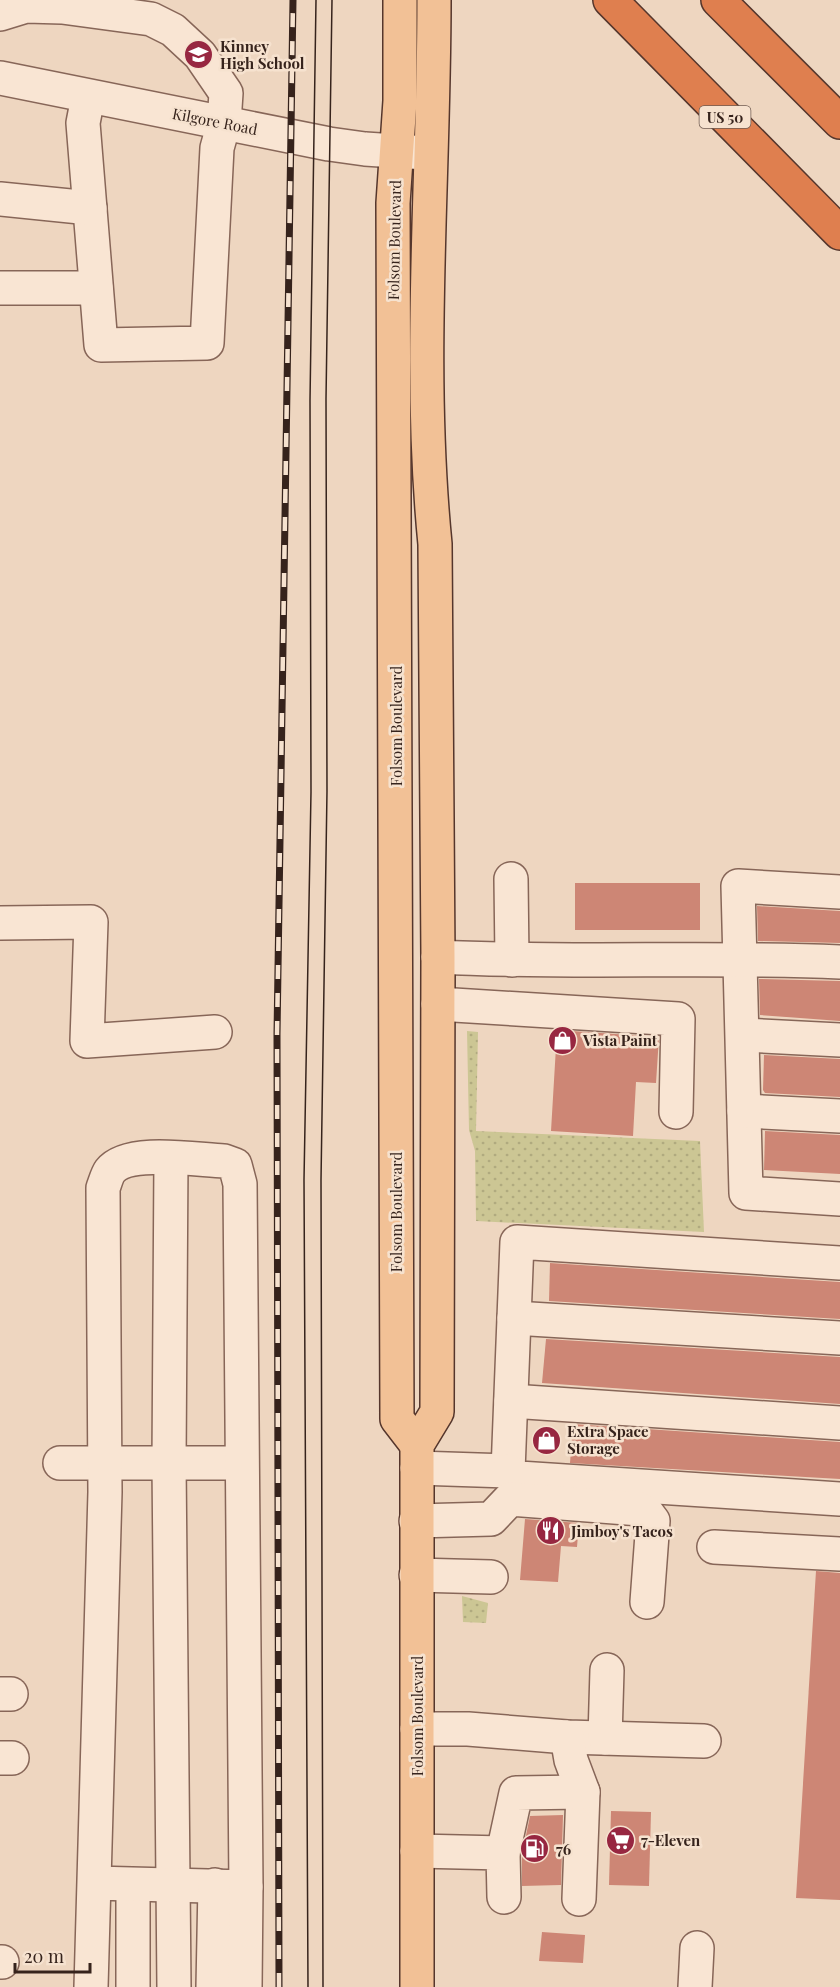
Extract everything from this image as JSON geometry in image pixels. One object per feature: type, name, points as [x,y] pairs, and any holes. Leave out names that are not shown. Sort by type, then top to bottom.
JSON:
[{"type":"highway","name":"US 50","points":[[609,0],[840,233]]},
{"type":"highway","points":[[718,0],[840,122]]},
{"type":"main road","name":"Folsom Boulevard","points":[[400,0],[400,95],[393,215],[397,849],[397,1419],[417,1457],[417,1987]]},
{"type":"main road","points":[[417,1457],[437,1412],[438,1004],[419,987],[427,948],[435,543],[429,482],[434,0]]},
{"type":"main road","points":[[397,849],[417,882],[427,948]]},
{"type":"street","points":[[0,14],[26,6],[62,7],[151,19],[174,30],[200,55],[217,77],[226,93],[224,123],[217,148],[207,343],[101,345],[83,123],[88,97]]},
{"type":"street","name":"Kilgore Road","points":[[0,78],[329,144],[396,152],[431,153]]},
{"type":"street","points":[[0,199],[90,208]]},
{"type":"street","points":[[0,288],[96,288]]},
{"type":"street","points":[[512,879],[512,960]]},
{"type":"street","points":[[840,892],[738,886],[746,1193],[840,1199]]},
{"type":"street","points":[[0,922],[91,922],[87,1041],[214,1032]]},
{"type":"street","points":[[427,948],[512,960],[741,958],[840,962]]},
{"type":"street","points":[[438,1004],[678,1019],[676,1112]]},
{"type":"street","points":[[742,1035],[840,1040]]},
{"type":"street","points":[[744,1111],[840,1116]]},
{"type":"street","points":[[91,1987],[104,1463],[103,1188],[110,1171],[123,1161],[144,1157],[224,1161],[235,1166],[240,1184],[241,1463],[230,1886],[213,1987]]},
{"type":"street","points":[[171,1159],[170,1463],[174,1987]]},
{"type":"street","points":[[508,1471],[517,1242],[840,1263]]},
{"type":"street","points":[[514,1318],[840,1338]]},
{"type":"street","points":[[511,1401],[840,1423]]},
{"type":"street","points":[[417,1457],[508,1471],[519,1478],[840,1499]]},
{"type":"street","points":[[60,1463],[241,1463]]},
{"type":"street","points":[[416,1521],[491,1520],[510,1499],[640,1509],[647,1513],[653,1521],[647,1602]]},
{"type":"street","points":[[714,1547],[840,1554]]},
{"type":"street","points":[[416,1575],[491,1577]]},
{"type":"street","points":[[605,1738],[607,1670]]},
{"type":"street","points":[[417,1729],[468,1729],[567,1737],[704,1741]]},
{"type":"street","points":[[567,1737],[571,1760],[583,1792],[579,1899]]},
{"type":"street","points":[[504,1897],[503,1853],[516,1793],[583,1792]]},
{"type":"street","points":[[417,1851],[503,1853]]},
{"type":"street","points":[[94,1883],[230,1886]]},
{"type":"street","points":[[133,1885],[133,1987]]},
{"type":"street","points":[[230,1886],[246,1987]]},
{"type":"street","points":[[694,1987],[697,1948]]},
{"type":"shaded area","points":[[467,1031],[478,1032],[476,1131],[700,1141],[704,1232],[476,1221],[475,1151],[469,1130]]},
{"type":"shaded area","points":[[462,1596],[488,1603],[486,1623],[463,1622]]},
{"type":"building","points":[[575,883],[700,883],[700,930],[575,930]]},
{"type":"building","points":[[757,906],[840,911],[840,943],[758,941]]},
{"type":"building","points":[[759,979],[840,981],[840,1021],[760,1015]]},
{"type":"building","points":[[557,1030],[659,1037],[656,1083],[636,1082],[633,1136],[551,1131]]},
{"type":"building","points":[[764,1055],[840,1059],[840,1097],[765,1093],[763,1090]]},
{"type":"building","points":[[765,1131],[840,1135],[840,1174],[764,1170]]},
{"type":"building","points":[[550,1263],[840,1282],[840,1319],[549,1301]]},
{"type":"building","points":[[546,1339],[840,1357],[840,1404],[542,1383]]},
{"type":"building","points":[[573,1424],[840,1442],[840,1479],[570,1463]]},
{"type":"building","points":[[525,1519],[579,1523],[577,1547],[561,1546],[558,1582],[520,1580]]},
{"type":"building","points":[[816,1571],[840,1573],[840,1900],[796,1898]]},
{"type":"building","points":[[611,1811],[651,1812],[649,1886],[609,1885]]},
{"type":"building","points":[[563,1815],[561,1885],[522,1886],[522,1855],[530,1816]]},
{"type":"building","points":[[542,1932],[585,1935],[583,1963],[539,1961]]},
{"type":"tram line","points":[[308,1987],[304,1180],[311,792],[310,400],[316,0]]},
{"type":"tram line","points":[[323,1987],[321,1180],[327,791],[326,399],[332,0]]},
{"type":"railway","points":[[279,1987],[277,1034],[293,0]]},
{"type":"place","name":"Kinney High School","points":[[199,55]]},
{"type":"place","name":"Vista Paint","points":[[562,1040]]},
{"type":"place","name":"Extra Space Storage","points":[[546,1440]]},
{"type":"place","name":"Jimboy's Tacos","points":[[550,1531]]},
{"type":"place","name":"7-Eleven","points":[[620,1840]]},
{"type":"place","name":"76","points":[[535,1849]]}]
